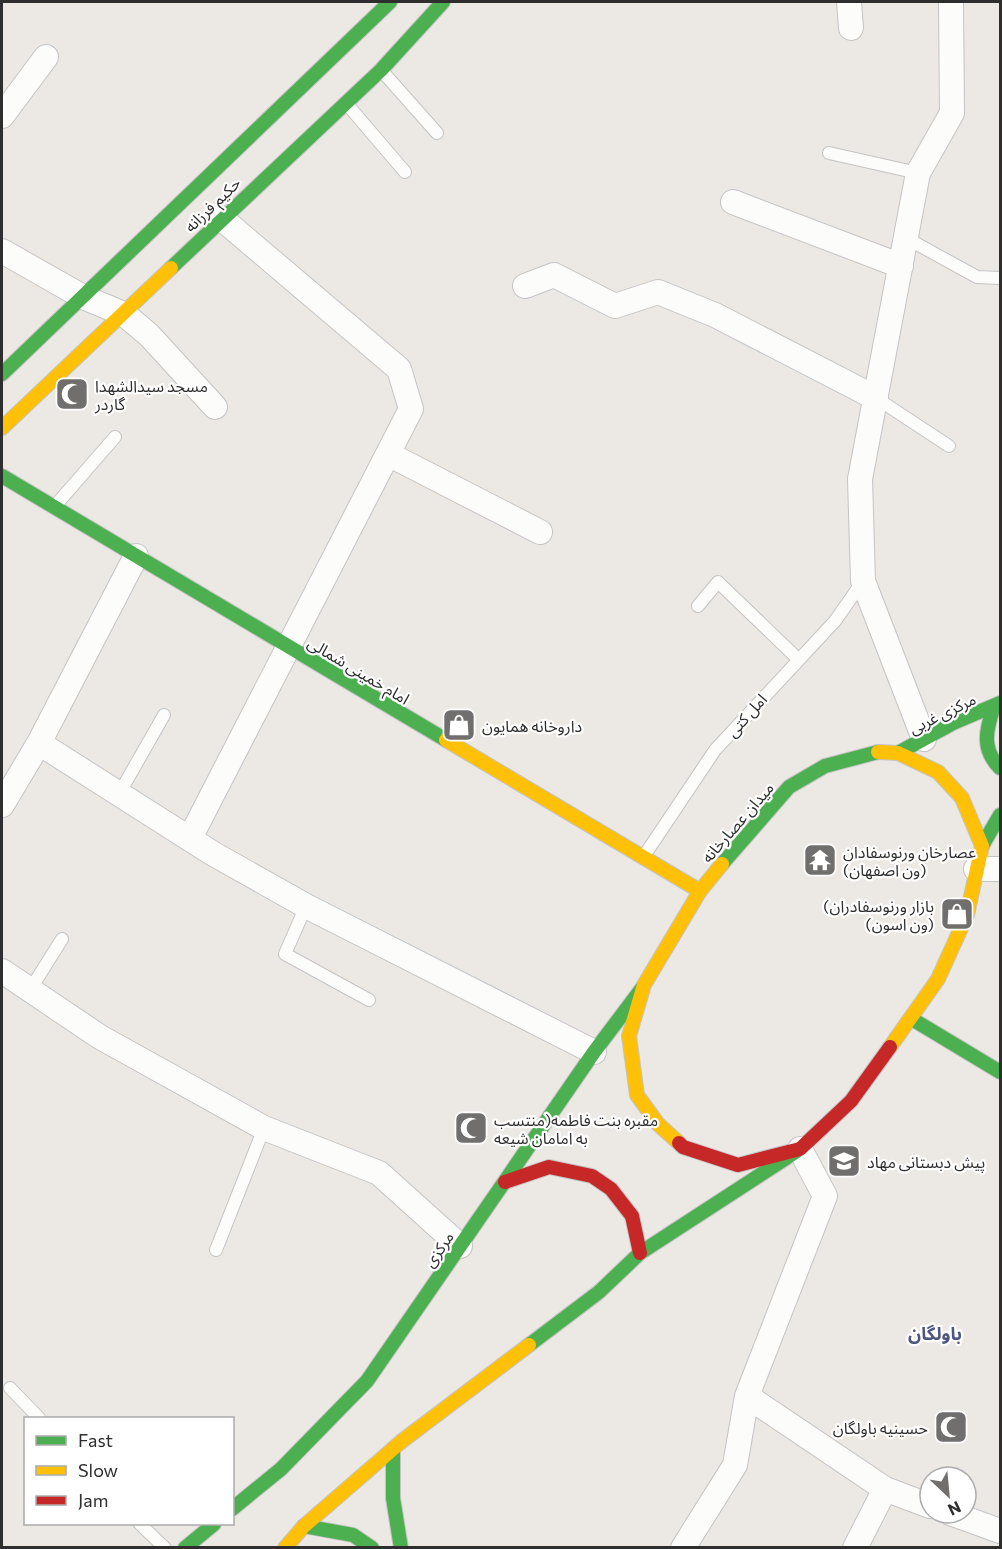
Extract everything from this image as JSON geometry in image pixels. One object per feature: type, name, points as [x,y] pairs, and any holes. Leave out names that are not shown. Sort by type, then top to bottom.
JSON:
[{"type":"main road","name":"حکیم فرزانه","points":[[2,428],[124,314],[221,218],[381,70],[443,2]]},
{"type":"main road","name":"حکیم فرزانه","points":[[2,374],[192,189],[351,42],[383,4]]},
{"type":"main road","name":"امام خمینی شمالی","points":[[2,476],[642,859],[700,891]]},
{"type":"main road","name":"مرکزی غربی","points":[[898,753],[997,704]]},
{"type":"main road","points":[[997,704],[984,736],[986,751],[991,760],[1000,768]]},
{"type":"main road","name":"میدان عصارخانه","points":[[879,752],[898,753],[938,772],[962,798],[982,846],[967,915],[938,979],[912,1019],[851,1101],[800,1149],[738,1165],[683,1147],[658,1124],[637,1095],[631,1061],[629,1036],[644,985],[700,891],[765,811],[789,788],[825,766],[879,752]]},
{"type":"main road","points":[[982,846],[1000,815]]},
{"type":"main road","name":"مرکزی","points":[[234,1507],[281,1469],[367,1381],[594,1052],[644,985]]},
{"type":"main road","points":[[912,1019],[1000,1072]]},
{"type":"main road","points":[[285,1548],[304,1526],[393,1449],[599,1292],[640,1252],[800,1149]]},
{"type":"main road","points":[[505,1182],[549,1167],[592,1176],[611,1190],[632,1216],[640,1252]]},
{"type":"main road","points":[[393,1449],[390,1472],[394,1513],[401,1548]]},
{"type":"main road","points":[[185,1548],[213,1525]]},
{"type":"main road","points":[[304,1526],[353,1535],[372,1548]]},
{"type":"street","points":[[849,2],[851,28]]},
{"type":"street","points":[[924,739],[863,581],[860,479],[918,173],[952,114],[951,2]]},
{"type":"street","points":[[2,116],[46,57]]},
{"type":"street","points":[[733,202],[901,266]]},
{"type":"street","points":[[190,838],[411,409],[399,369],[221,218]]},
{"type":"street","points":[[2,251],[83,297],[124,314],[149,336],[215,407]]},
{"type":"street","points":[[525,286],[554,274],[615,306],[658,292],[715,315],[876,398]]},
{"type":"street","points":[[388,454],[540,532]]},
{"type":"street","points":[[2,805],[39,743],[136,556]]},
{"type":"street","points":[[39,743],[190,838],[306,906],[594,1052]]},
{"type":"street","points":[[976,869],[1000,869]]},
{"type":"street","points":[[2,971],[100,1037],[264,1128],[380,1173],[460,1246]]},
{"type":"street","points":[[683,1548],[735,1465],[747,1396],[825,1196],[800,1149]]},
{"type":"street","points":[[747,1396],[885,1489],[918,1501]]},
{"type":"street","points":[[855,1548],[885,1489]]},
{"type":"street","points":[[978,1523],[1000,1531]]},
{"type":"lane","points":[[381,70],[437,134]]},
{"type":"lane","points":[[345,102],[405,172]]},
{"type":"lane","points":[[829,153],[918,173]]},
{"type":"lane","points":[[906,238],[977,277],[1000,278]]},
{"type":"lane","points":[[876,398],[950,446]]},
{"type":"lane","points":[[54,507],[115,437]]},
{"type":"lane","name":"امل کتی","points":[[642,859],[715,750],[835,621],[863,581]]},
{"type":"lane","points":[[698,606],[718,582],[798,659]]},
{"type":"lane","points":[[119,794],[164,715]]},
{"type":"lane","points":[[306,906],[285,954],[369,1000]]},
{"type":"lane","points":[[30,990],[62,939]]},
{"type":"lane","points":[[216,1250],[264,1128]]},
{"type":"lane","points":[[9,1388],[37,1417]]},
{"type":"lane","points":[[141,1525],[165,1548]]},
{"type":"traffic: fast","points":[[2,374],[390,2]]},
{"type":"traffic: fast","points":[[171,268],[381,70],[443,2]]},
{"type":"traffic: fast","points":[[2,476],[446,740]]},
{"type":"traffic: fast","points":[[898,753],[953,723],[1000,703]]},
{"type":"traffic: fast","points":[[994,706],[987,739],[990,754],[1000,768]]},
{"type":"traffic: fast","points":[[722,864],[789,787],[825,766],[878,752]]},
{"type":"traffic: fast","points":[[982,846],[1000,815]]},
{"type":"traffic: fast","points":[[234,1507],[281,1469],[367,1381],[594,1052],[643,987]]},
{"type":"traffic: fast","points":[[912,1019],[1000,1072]]},
{"type":"traffic: fast","points":[[529,1345],[599,1292],[640,1253],[797,1151]]},
{"type":"traffic: fast","points":[[393,1449],[393,1498],[401,1548]]},
{"type":"traffic: fast","points":[[185,1548],[213,1525]]},
{"type":"traffic: fast","points":[[304,1526],[353,1535],[372,1548]]},
{"type":"traffic: slow","points":[[2,428],[171,268]]},
{"type":"traffic: slow","points":[[446,740],[700,891]]},
{"type":"traffic: slow","points":[[878,752],[898,753],[938,772],[962,798],[982,846],[967,915],[938,979],[890,1047]]},
{"type":"traffic: slow","points":[[679,1143],[658,1124],[637,1095],[629,1036],[644,985],[700,891],[722,864]]},
{"type":"traffic: slow","points":[[285,1548],[304,1526],[402,1441],[529,1345]]},
{"type":"traffic: jam","points":[[679,1143],[683,1147],[738,1165],[800,1149],[851,1101],[890,1047]]},
{"type":"traffic: jam","points":[[505,1182],[549,1167],[592,1176],[611,1189],[632,1216],[640,1253]]},
{"type":"place","name":"مسجد سیدالشهدا گاردر","points":[[72,394]]},
{"type":"place","name":"داروخانه همایون","points":[[459,725]]},
{"type":"place","name":"عصارخان ورنوسفادان (ون اصفهان)","points":[[820,860]]},
{"type":"place","name":"(بازار ورنوسفادران (ون اسون)","points":[[957,914]]},
{"type":"place","name":"مقبره بنت فاطمه(منتسب به امامان شیعه","points":[[471,1128]]},
{"type":"place","name":"پیش دبستانی مهاد","points":[[844,1161]]},
{"type":"place","name":"حسینیه باولگان","points":[[951,1427]]},
{"type":"district","name":"باولگان","points":[[935,1333]]}]
